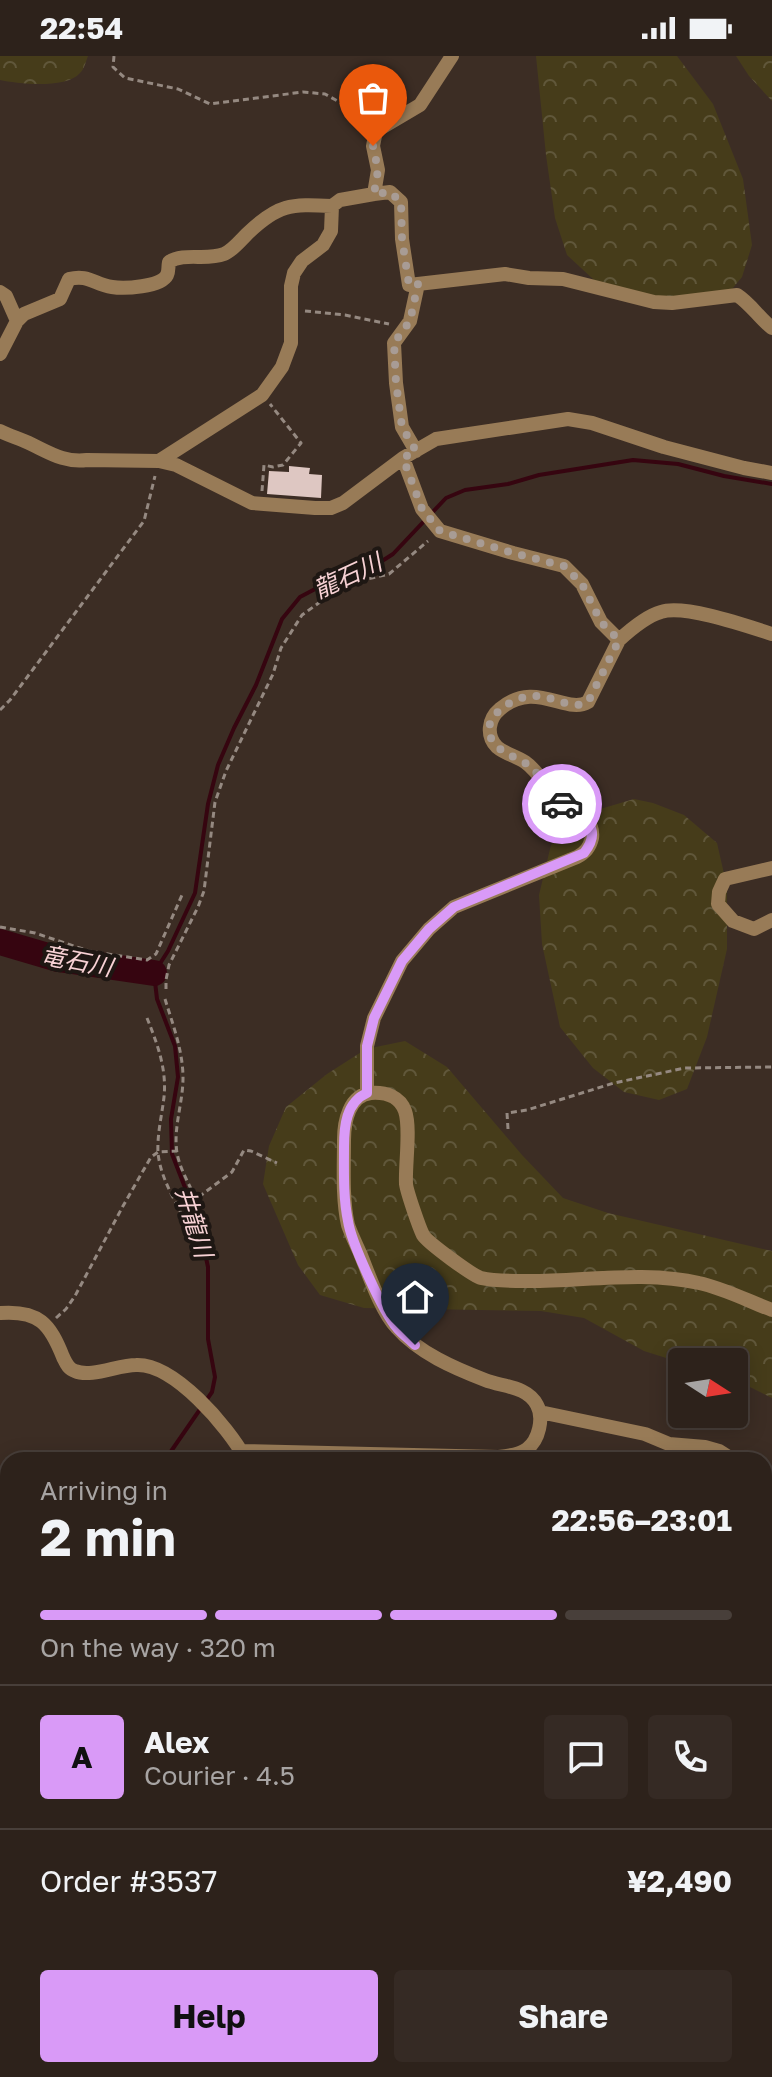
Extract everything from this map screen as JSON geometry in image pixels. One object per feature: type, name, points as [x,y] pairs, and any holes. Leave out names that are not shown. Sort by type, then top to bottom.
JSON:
[{"type":"street","points":[[374,194],[378,170],[373,146],[376,131],[420,105],[452,56]]},
{"type":"street","points":[[0,354],[17,321],[24,314],[60,299],[69,279],[80,276],[109,287],[127,288],[159,283],[167,275],[169,262],[175,258],[227,254],[257,224],[279,208],[296,204],[332,206],[340,200],[390,192],[401,202],[402,239],[409,285],[505,274],[563,279],[654,302],[672,303],[737,295],[772,328]]},
{"type":"street","points":[[159,461],[262,395],[282,367],[291,343],[291,286],[294,273],[302,261],[323,245],[331,231],[332,206]]},
{"type":"street","points":[[418,284],[410,321],[394,343],[402,427],[424,512],[437,527],[513,553],[564,566],[582,584],[601,622],[619,640]]},
{"type":"street","points":[[0,292],[6,296],[17,321]]},
{"type":"street","points":[[0,431],[51,455],[76,461],[159,461],[176,465],[252,503],[331,508],[343,503],[436,439],[568,419],[592,423],[664,447],[772,473]]},
{"type":"street","points":[[367,1093],[367,1046],[374,1018],[402,961],[429,929],[454,907],[577,857],[589,846],[592,830],[584,817],[561,803],[524,761],[498,748],[491,739],[489,726],[492,718],[517,699],[535,696],[576,706],[588,702],[619,640],[660,612],[681,610],[772,634]]},
{"type":"street","points":[[772,868],[725,879],[718,904],[733,921],[754,929],[772,920]]},
{"type":"street","points":[[520,1452],[536,1439],[540,1426],[540,1412],[530,1395],[488,1382],[415,1345],[395,1327],[373,1286],[348,1224],[344,1180],[344,1132],[350,1107],[358,1097],[380,1093],[400,1101],[406,1114],[406,1187],[423,1235],[479,1277],[522,1281],[664,1277],[700,1283],[772,1310]]},
{"type":"street","points":[[0,1313],[16,1312],[39,1319],[55,1337],[66,1363],[77,1372],[88,1373],[138,1364],[168,1375],[205,1405],[242,1452]]},
{"type":"street","points":[[540,1412],[645,1434],[669,1444],[705,1447],[721,1452]]},
{"type":"path","points":[[114,56],[113,67],[125,78],[178,89],[210,104],[303,92],[325,94],[343,104],[376,131]]},
{"type":"path","points":[[305,311],[345,315],[391,325]]},
{"type":"path","points":[[260,504],[264,465],[283,465],[301,443],[262,395]]},
{"type":"path","points":[[0,710],[144,521],[159,461]]},
{"type":"path","points":[[166,989],[169,965],[204,891],[215,802],[226,771],[273,674],[281,648],[302,615],[320,601],[363,580],[389,574],[437,527]]},
{"type":"path","points":[[0,927],[35,933],[89,951],[147,960],[156,954],[182,895]]},
{"type":"path","points":[[165,999],[176,1034],[183,1079],[175,1151],[196,1199],[232,1172],[244,1150],[277,1163]]},
{"type":"path","points":[[147,1018],[159,1047],[164,1073],[161,1152],[164,1179],[192,1234],[196,1258]]},
{"type":"path","points":[[508,1129],[507,1113],[527,1110],[614,1083],[685,1068],[772,1067]]},
{"type":"path","points":[[47,1326],[75,1296],[151,1157],[161,1152],[175,1151]]},
{"type":"green space","points":[[0,56],[88,56],[83,70],[73,78],[42,84],[0,80]]},
{"type":"green space","points":[[536,56],[677,56],[713,104],[743,179],[752,245],[742,277],[723,300],[694,307],[606,291],[567,255],[555,218]]},
{"type":"green space","points":[[736,56],[772,56],[772,101],[749,76]]},
{"type":"green space","points":[[634,799],[684,815],[717,843],[727,887],[727,949],[707,1037],[687,1089],[659,1100],[624,1092],[593,1068],[560,1027],[542,944],[539,895],[551,845],[580,815]]},
{"type":"green space","points":[[405,1041],[447,1067],[563,1198],[608,1213],[772,1251],[772,1398],[748,1386],[748,1348],[668,1348],[668,1359],[644,1351],[584,1318],[541,1311],[364,1308],[320,1295],[298,1265],[263,1184],[269,1146],[286,1107],[327,1074],[366,1049]]},
{"type":"building","points":[[289,466],[310,468],[309,474],[322,475],[321,498],[267,494],[269,471],[289,472]]},
{"type":"waterway","name":"龍石川","points":[[171,1452],[212,1392],[215,1377],[208,1339],[208,1267],[198,1221],[172,1154],[171,1119],[178,1077],[175,1046],[157,999],[154,973],[168,951],[195,893],[208,804],[218,765],[256,685],[282,619],[300,597],[334,579],[368,570],[393,554],[446,498],[465,490],[633,460],[678,464],[772,484]]},
{"type":"waterway","name":"竜石川","points":[[0,942],[58,959],[154,973]]},
{"type":"way so far","points":[[373,146],[378,170],[374,194],[390,192],[401,202],[402,239],[409,285],[418,284],[410,321],[394,343],[402,427],[416,451],[403,458],[422,509],[440,531],[564,566],[582,584],[601,622],[619,640],[588,702],[576,706],[535,696],[517,699],[500,709],[489,726],[491,739],[498,748],[524,761],[562,804]]},
{"type":"route","points":[[415,1345],[395,1327],[373,1286],[348,1224],[344,1132],[350,1107],[358,1097],[367,1093],[367,1046],[374,1018],[402,961],[429,929],[454,907],[584,853],[592,839],[589,823],[562,804]]},
{"type":"water label","name":"井龍川","points":[[195,1222]]}]
